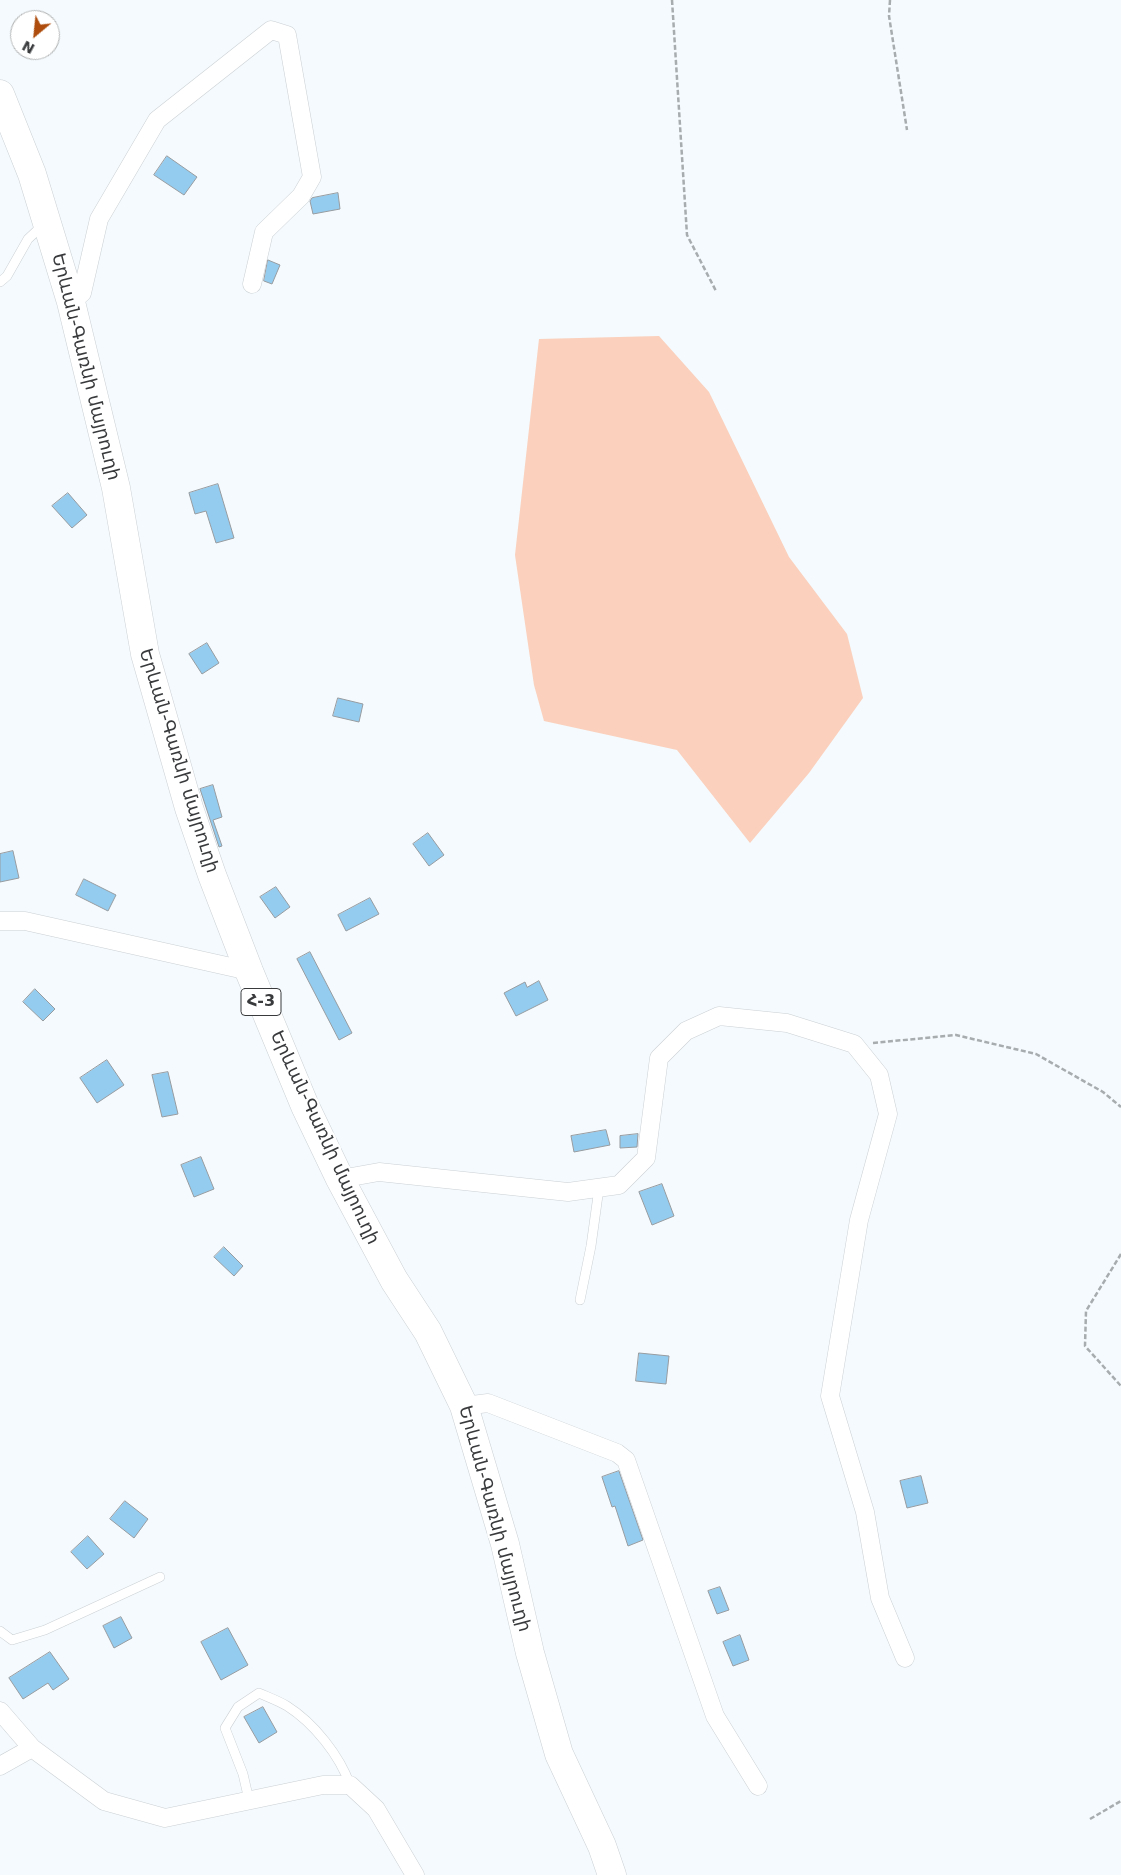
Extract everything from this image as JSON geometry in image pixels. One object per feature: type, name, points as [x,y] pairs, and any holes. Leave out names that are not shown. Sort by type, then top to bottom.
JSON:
[{"type":"main road","name":"Երևան-Գառնի մայրուղի","points":[[0,94],[32,174],[71,302],[116,488],[145,654],[189,808],[212,875],[249,971],[305,1106],[340,1180],[394,1280],[428,1332],[464,1406],[502,1536],[530,1653],[559,1754],[602,1846],[612,1875]]},
{"type":"street","points":[[71,302],[82,293],[100,219],[157,120],[271,30],[287,35],[312,177],[301,196],[264,232],[252,284]]},
{"type":"street","points":[[0,921],[25,921],[249,971]]},
{"type":"street","points":[[340,1180],[379,1172],[568,1192],[619,1185],[646,1158],[659,1058],[686,1031],[719,1016],[787,1023],[854,1044],[879,1075],[888,1114],[859,1220],[830,1396],[865,1512],[880,1598],[905,1658]]},
{"type":"street","points":[[464,1406],[488,1403],[618,1453],[626,1460],[715,1716],[758,1786]]},
{"type":"street","points":[[0,1711],[32,1748],[104,1801],[165,1818],[323,1784],[350,1785],[376,1809],[415,1875]]},
{"type":"street","points":[[0,1766],[32,1748]]},
{"type":"lane","points":[[0,282],[7,276],[28,239],[47,222]]},
{"type":"lane","points":[[580,1300],[591,1246],[599,1188]]},
{"type":"lane","points":[[0,1631],[12,1640],[45,1630],[160,1577]]},
{"type":"lane","points":[[249,1800],[243,1774],[225,1728],[238,1707],[258,1693],[288,1706],[318,1734],[343,1765],[350,1785]]},
{"type":"path","points":[[672,0],[687,235],[716,291]]},
{"type":"path","points":[[890,0],[889,16],[907,130]]},
{"type":"path","points":[[854,1044],[956,1035],[992,1043],[1036,1054],[1103,1092],[1121,1107]]},
{"type":"path","points":[[1121,1254],[1086,1311],[1084,1346],[1121,1386]]},
{"type":"path","points":[[1090,1819],[1121,1801]]},
{"type":"shaded area","points":[[659,336],[709,392],[789,557],[847,634],[863,698],[809,773],[750,843],[677,750],[544,721],[534,685],[515,555],[539,339]]},
{"type":"building","points":[[167,156],[197,177],[184,195],[154,175]]},
{"type":"building","points":[[338,193],[340,209],[313,214],[310,201],[312,198]]},
{"type":"building","points":[[268,260],[280,265],[272,284],[264,281]]},
{"type":"building","points":[[218,484],[234,538],[216,543],[206,511],[195,514],[189,493]]},
{"type":"building","points":[[68,493],[87,515],[72,528],[52,506]]},
{"type":"building","points":[[207,643],[219,663],[202,674],[189,654]]},
{"type":"building","points":[[338,698],[363,704],[359,722],[333,716]]},
{"type":"building","points":[[213,785],[222,817],[213,820],[222,846],[219,847],[200,789]]},
{"type":"building","points":[[428,833],[444,855],[429,866],[413,844]]},
{"type":"building","points":[[13,851],[19,878],[0,882],[0,854]]},
{"type":"building","points":[[84,879],[116,895],[108,911],[76,895]]},
{"type":"building","points":[[276,887],[290,907],[275,918],[260,897]]},
{"type":"building","points":[[370,898],[379,914],[346,931],[338,915]]},
{"type":"building","points":[[310,952],[352,1033],[339,1040],[297,959]]},
{"type":"building","points":[[539,981],[548,1000],[516,1016],[504,993],[525,982],[527,987]]},
{"type":"building","points":[[35,989],[55,1009],[43,1021],[23,1002]]},
{"type":"building","points":[[107,1060],[124,1085],[97,1103],[80,1078]]},
{"type":"building","points":[[168,1072],[178,1114],[162,1117],[152,1075]]},
{"type":"building","points":[[606,1130],[610,1145],[574,1152],[571,1136]]},
{"type":"building","points":[[638,1134],[637,1147],[620,1148],[620,1136]]},
{"type":"building","points":[[201,1157],[214,1189],[194,1197],[181,1165]]},
{"type":"building","points":[[662,1184],[674,1216],[652,1225],[639,1192]]},
{"type":"building","points":[[224,1247],[243,1266],[234,1276],[214,1257]]},
{"type":"building","points":[[639,1353],[669,1356],[666,1384],[636,1381]]},
{"type":"building","points":[[619,1471],[643,1540],[628,1546],[615,1506],[612,1507],[602,1477]]},
{"type":"building","points":[[921,1476],[928,1503],[907,1508],[900,1481]]},
{"type":"building","points":[[125,1501],[148,1519],[134,1538],[110,1519]]},
{"type":"building","points":[[88,1536],[104,1554],[87,1569],[71,1552]]},
{"type":"building","points":[[720,1587],[729,1610],[717,1614],[708,1591]]},
{"type":"building","points":[[121,1617],[132,1638],[114,1648],[103,1626]]},
{"type":"building","points":[[228,1628],[248,1665],[221,1680],[201,1642]]},
{"type":"building","points":[[740,1635],[749,1660],[733,1666],[723,1642]]},
{"type":"building","points":[[50,1652],[69,1679],[53,1690],[48,1683],[23,1699],[9,1678]]},
{"type":"building","points":[[263,1707],[277,1732],[259,1743],[244,1717]]}]
